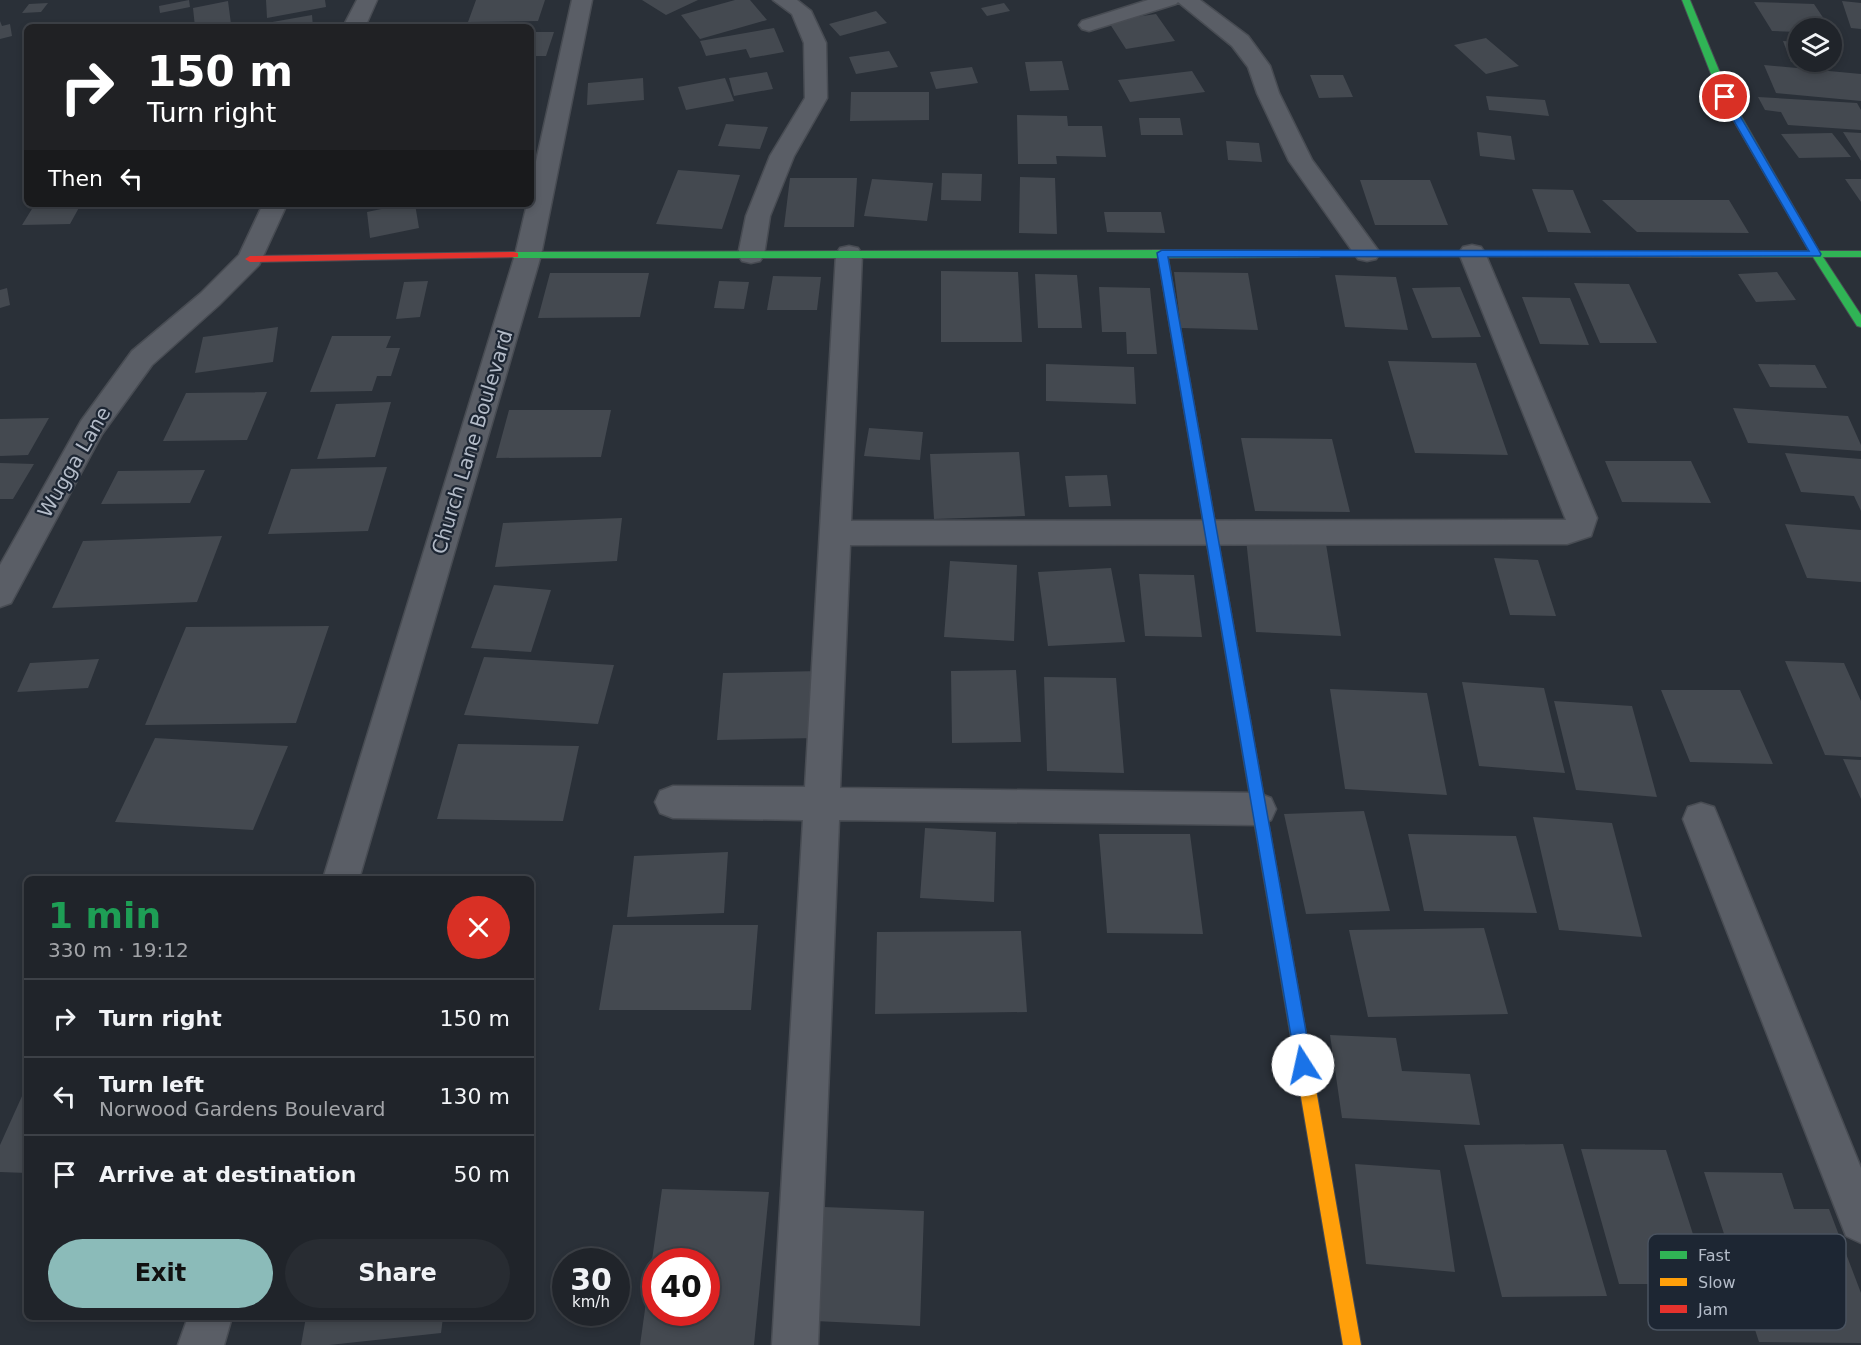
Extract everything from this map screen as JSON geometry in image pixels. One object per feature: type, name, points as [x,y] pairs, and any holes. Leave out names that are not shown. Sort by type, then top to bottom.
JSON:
[{"type":"street","points":[[355,24],[367,0]]},
{"type":"street","name":"Church Lane Boulevard","points":[[342,876],[528,255],[582,0]]},
{"type":"street","points":[[751,255],[758,216],[782,156],[816,98],[815,43],[801,11],[783,0]]},
{"type":"street","points":[[1089,25],[1169,0]]},
{"type":"street","points":[[1187,0],[1240,42],[1259,66],[1268,93],[1301,161],[1367,253]]},
{"type":"street","points":[[1686,0],[1725,97],[1816,254],[1861,323]]},
{"type":"street","name":"Wugga Lane","points":[[0,594],[91,428],[142,358],[210,299],[250,259],[274,207]]},
{"type":"street","points":[[250,259],[528,255],[1162,253],[1861,254]]},
{"type":"street","points":[[1162,253],[1352,1345]]},
{"type":"street","points":[[835,533],[1567,532],[1580,528],[1582,518],[1472,253]]},
{"type":"street","points":[[795,1345],[849,254]]},
{"type":"street","points":[[673,802],[1258,809]]},
{"type":"street","points":[[1701,819],[1861,1221]]},
{"type":"street","points":[[201,1345],[209,1320]]},
{"type":"building","points":[[189,0],[190,7],[160,13],[159,6]]},
{"type":"building","points":[[266,0],[325,0],[326,7],[267,18]]},
{"type":"building","points":[[476,0],[545,0],[538,21],[468,22]]},
{"type":"building","points":[[642,0],[698,0],[666,15]]},
{"type":"building","points":[[735,0],[750,0],[767,20],[700,39],[681,15]]},
{"type":"building","points":[[228,1],[231,24],[195,24],[193,8]]},
{"type":"building","points":[[1842,1],[1861,3],[1861,29],[1851,28]]},
{"type":"building","points":[[1754,2],[1814,4],[1823,18],[1788,18],[1788,32],[1772,31]]},
{"type":"building","points":[[48,3],[41,12],[22,13],[29,4]]},
{"type":"building","points":[[1004,3],[1010,11],[987,16],[981,8]]},
{"type":"building","points":[[876,11],[887,23],[840,36],[829,24]]},
{"type":"building","points":[[1156,14],[1175,41],[1126,49],[1108,21]]},
{"type":"building","points":[[312,15],[313,24],[260,24]]},
{"type":"building","points":[[0,21],[2,26],[10,24],[12,36],[0,39]]},
{"type":"building","points":[[774,28],[784,52],[750,58],[746,49],[706,56],[700,41]]},
{"type":"building","points":[[534,32],[554,32],[546,56],[534,56]]},
{"type":"building","points":[[1486,38],[1519,66],[1486,74],[1454,45]]},
{"type":"building","points":[[1783,41],[1788,41],[1788,54]]},
{"type":"building","points":[[889,51],[898,67],[856,74],[849,57]]},
{"type":"building","points":[[1062,61],[1069,90],[1030,91],[1025,62]]},
{"type":"building","points":[[1764,65],[1788,67],[1788,72],[1861,74],[1861,101],[1776,93]]},
{"type":"building","points":[[972,67],[978,83],[936,89],[930,72]]},
{"type":"building","points":[[1192,71],[1205,92],[1130,102],[1118,80]]},
{"type":"building","points":[[767,72],[773,89],[734,96],[729,78]]},
{"type":"building","points":[[1310,75],[1343,75],[1353,97],[1319,98]]},
{"type":"building","points":[[643,78],[644,100],[587,105],[588,83]]},
{"type":"building","points":[[725,78],[734,101],[686,110],[678,87]]},
{"type":"building","points":[[851,92],[929,92],[929,120],[850,121]]},
{"type":"building","points":[[1486,96],[1545,100],[1549,116],[1489,110]]},
{"type":"building","points":[[1758,97],[1857,103],[1861,110],[1861,130],[1788,125],[1781,112],[1765,110]]},
{"type":"building","points":[[1017,115],[1067,116],[1068,126],[1102,126],[1106,157],[1056,156],[1057,164],[1018,164]]},
{"type":"building","points":[[1139,118],[1180,118],[1183,135],[1141,135]]},
{"type":"building","points":[[726,124],[768,127],[760,149],[718,146]]},
{"type":"building","points":[[1477,132],[1511,136],[1515,160],[1480,156]]},
{"type":"building","points":[[1843,132],[1861,133],[1861,161]]},
{"type":"building","points":[[1832,133],[1851,157],[1799,158],[1781,134]]},
{"type":"building","points":[[1226,141],[1259,143],[1262,162],[1228,160]]},
{"type":"building","points":[[678,170],[740,175],[722,229],[656,224]]},
{"type":"building","points":[[942,173],[982,174],[981,201],[941,200]]},
{"type":"building","points":[[1020,177],[1055,178],[1057,234],[1019,233]]},
{"type":"building","points":[[790,178],[857,178],[854,227],[784,227]]},
{"type":"building","points":[[872,179],[933,183],[927,221],[864,216]]},
{"type":"building","points":[[1845,179],[1861,179],[1861,202]]},
{"type":"building","points":[[1360,180],[1430,180],[1448,225],[1375,225]]},
{"type":"building","points":[[1532,189],[1573,190],[1591,233],[1548,232]]},
{"type":"building","points":[[1602,200],[1729,200],[1749,233],[1637,232]]},
{"type":"building","points":[[33,207],[79,207],[70,224],[22,225]]},
{"type":"building","points":[[391,207],[416,207],[419,228],[370,238],[367,212]]},
{"type":"building","points":[[1104,212],[1161,212],[1165,233],[1107,232]]},
{"type":"building","points":[[941,271],[1018,272],[1022,342],[941,342]]},
{"type":"building","points":[[1174,272],[1248,273],[1258,330],[1181,328]]},
{"type":"building","points":[[1777,272],[1796,300],[1756,302],[1738,274]]},
{"type":"building","points":[[550,273],[649,273],[640,317],[538,318]]},
{"type":"building","points":[[1035,274],[1077,275],[1082,328],[1038,328]]},
{"type":"building","points":[[1335,275],[1396,277],[1408,330],[1345,327]]},
{"type":"building","points":[[773,276],[821,277],[817,310],[767,310]]},
{"type":"building","points":[[428,281],[420,317],[396,319],[404,282]]},
{"type":"building","points":[[719,281],[749,282],[744,309],[714,308]]},
{"type":"building","points":[[1574,283],[1629,284],[1657,343],[1600,343]]},
{"type":"building","points":[[1099,287],[1150,288],[1157,354],[1127,354],[1126,332],[1102,332]]},
{"type":"building","points":[[1460,287],[1481,337],[1432,338],[1412,288]]},
{"type":"building","points":[[7,288],[10,305],[0,308],[0,290]]},
{"type":"building","points":[[1522,297],[1570,298],[1589,345],[1540,344]]},
{"type":"building","points":[[278,327],[273,362],[195,373],[203,337]]},
{"type":"building","points":[[332,336],[391,336],[386,348],[400,348],[391,376],[377,376],[372,391],[310,392]]},
{"type":"building","points":[[1388,361],[1476,363],[1508,455],[1415,453]]},
{"type":"building","points":[[1046,364],[1134,367],[1136,404],[1046,401]]},
{"type":"building","points":[[1758,364],[1815,365],[1827,388],[1770,387]]},
{"type":"building","points":[[267,392],[247,440],[163,441],[186,393]]},
{"type":"building","points":[[391,402],[375,457],[317,459],[336,404]]},
{"type":"building","points":[[1733,408],[1848,416],[1861,445],[1861,451],[1748,443]]},
{"type":"building","points":[[509,410],[611,410],[601,457],[496,458]]},
{"type":"building","points":[[49,418],[28,455],[0,456],[0,419]]},
{"type":"building","points":[[869,428],[923,432],[920,460],[864,456]]},
{"type":"building","points":[[1241,438],[1332,439],[1350,512],[1255,511]]},
{"type":"building","points":[[1019,452],[1025,516],[934,519],[930,454]]},
{"type":"building","points":[[1785,453],[1861,459],[1861,511],[1854,496],[1801,492]]},
{"type":"building","points":[[1605,461],[1691,461],[1711,503],[1622,502]]},
{"type":"building","points":[[0,463],[34,464],[13,499],[0,499]]},
{"type":"building","points":[[387,467],[368,531],[268,534],[291,469]]},
{"type":"building","points":[[205,470],[190,503],[101,504],[118,471]]},
{"type":"building","points":[[1107,475],[1111,506],[1069,507],[1065,476]]},
{"type":"building","points":[[622,518],[617,561],[495,567],[503,523]]},
{"type":"building","points":[[1785,524],[1861,530],[1861,582],[1807,578]]},
{"type":"building","points":[[222,536],[197,602],[52,608],[83,541]]},
{"type":"building","points":[[1246,539],[1326,544],[1341,636],[1256,632]]},
{"type":"building","points":[[1494,558],[1538,560],[1556,616],[1510,615]]},
{"type":"building","points":[[950,561],[1017,565],[1014,641],[944,637]]},
{"type":"building","points":[[1111,568],[1125,642],[1048,646],[1038,572]]},
{"type":"building","points":[[1139,574],[1194,575],[1202,637],[1145,636]]},
{"type":"building","points":[[494,585],[551,590],[531,652],[471,648]]},
{"type":"building","points":[[329,626],[296,723],[145,725],[186,627]]},
{"type":"building","points":[[484,657],[614,665],[598,724],[464,715]]},
{"type":"building","points":[[99,659],[88,688],[17,692],[30,663]]},
{"type":"building","points":[[1785,661],[1844,663],[1861,701],[1861,757],[1825,755]]},
{"type":"building","points":[[1016,670],[1021,742],[952,743],[951,671]]},
{"type":"building","points":[[820,671],[818,738],[717,740],[723,673]]},
{"type":"building","points":[[1044,677],[1116,678],[1124,773],[1047,771]]},
{"type":"building","points":[[1462,682],[1544,688],[1565,773],[1479,766]]},
{"type":"building","points":[[1330,689],[1427,693],[1447,795],[1345,789]]},
{"type":"building","points":[[1661,690],[1740,690],[1773,764],[1690,762]]},
{"type":"building","points":[[1554,701],[1632,706],[1657,797],[1576,790]]},
{"type":"building","points":[[155,738],[288,746],[253,830],[115,822]]},
{"type":"building","points":[[458,744],[579,746],[563,821],[437,819]]},
{"type":"building","points":[[1843,759],[1861,760],[1861,799]]},
{"type":"building","points":[[1364,811],[1390,911],[1306,914],[1284,814]]},
{"type":"building","points":[[1533,817],[1612,823],[1642,937],[1559,930]]},
{"type":"building","points":[[925,828],[996,832],[994,902],[920,898]]},
{"type":"building","points":[[1099,834],[1190,834],[1203,934],[1107,933]]},
{"type":"building","points":[[1408,834],[1516,836],[1537,913],[1424,911]]},
{"type":"building","points":[[728,852],[724,913],[627,917],[634,856]]},
{"type":"building","points":[[613,925],[758,925],[751,1010],[599,1010]]},
{"type":"building","points":[[1484,928],[1508,1014],[1368,1017],[1349,930]]},
{"type":"building","points":[[1021,931],[1027,1012],[875,1014],[877,932]]},
{"type":"building","points":[[1330,1035],[1396,1038],[1402,1071],[1470,1074],[1480,1125],[1342,1118]]},
{"type":"building","points":[[24,1092],[24,1173],[0,1172],[0,1145]]},
{"type":"building","points":[[1563,1144],[1607,1296],[1502,1297],[1464,1145]]},
{"type":"building","points":[[1581,1149],[1666,1150],[1693,1234],[1648,1234],[1648,1284],[1619,1284]]},
{"type":"building","points":[[1355,1164],[1440,1170],[1455,1272],[1366,1264]]},
{"type":"building","points":[[1704,1172],[1782,1173],[1794,1209],[1829,1209],[1839,1234],[1724,1234]]},
{"type":"building","points":[[662,1189],[769,1192],[754,1345],[640,1345],[643,1326],[720,1326],[720,1248],[654,1248]]},
{"type":"building","points":[[824,1207],[924,1211],[920,1326],[815,1321]]},
{"type":"building","points":[[1846,1254],[1861,1293],[1861,1343],[1759,1342],[1755,1330],[1846,1330]]},
{"type":"building","points":[[305,1320],[443,1320],[441,1333],[329,1345],[301,1345]]},
{"type":"traffic: fast","points":[[1686,0],[1725,97],[1816,254],[1861,323]]},
{"type":"traffic: fast","points":[[1162,253],[1300,1044]]},
{"type":"traffic: fast","points":[[514,255],[1319,254]]},
{"type":"traffic: fast","points":[[1691,254],[1861,254]]},
{"type":"traffic: slow","points":[[1319,254],[1691,254]]},
{"type":"traffic: slow","points":[[1300,1044],[1352,1345]]},
{"type":"traffic: jam","points":[[250,259],[514,255]]},
{"type":"route","points":[[1303,1065],[1162,253],[1816,254],[1725,97]]}]
